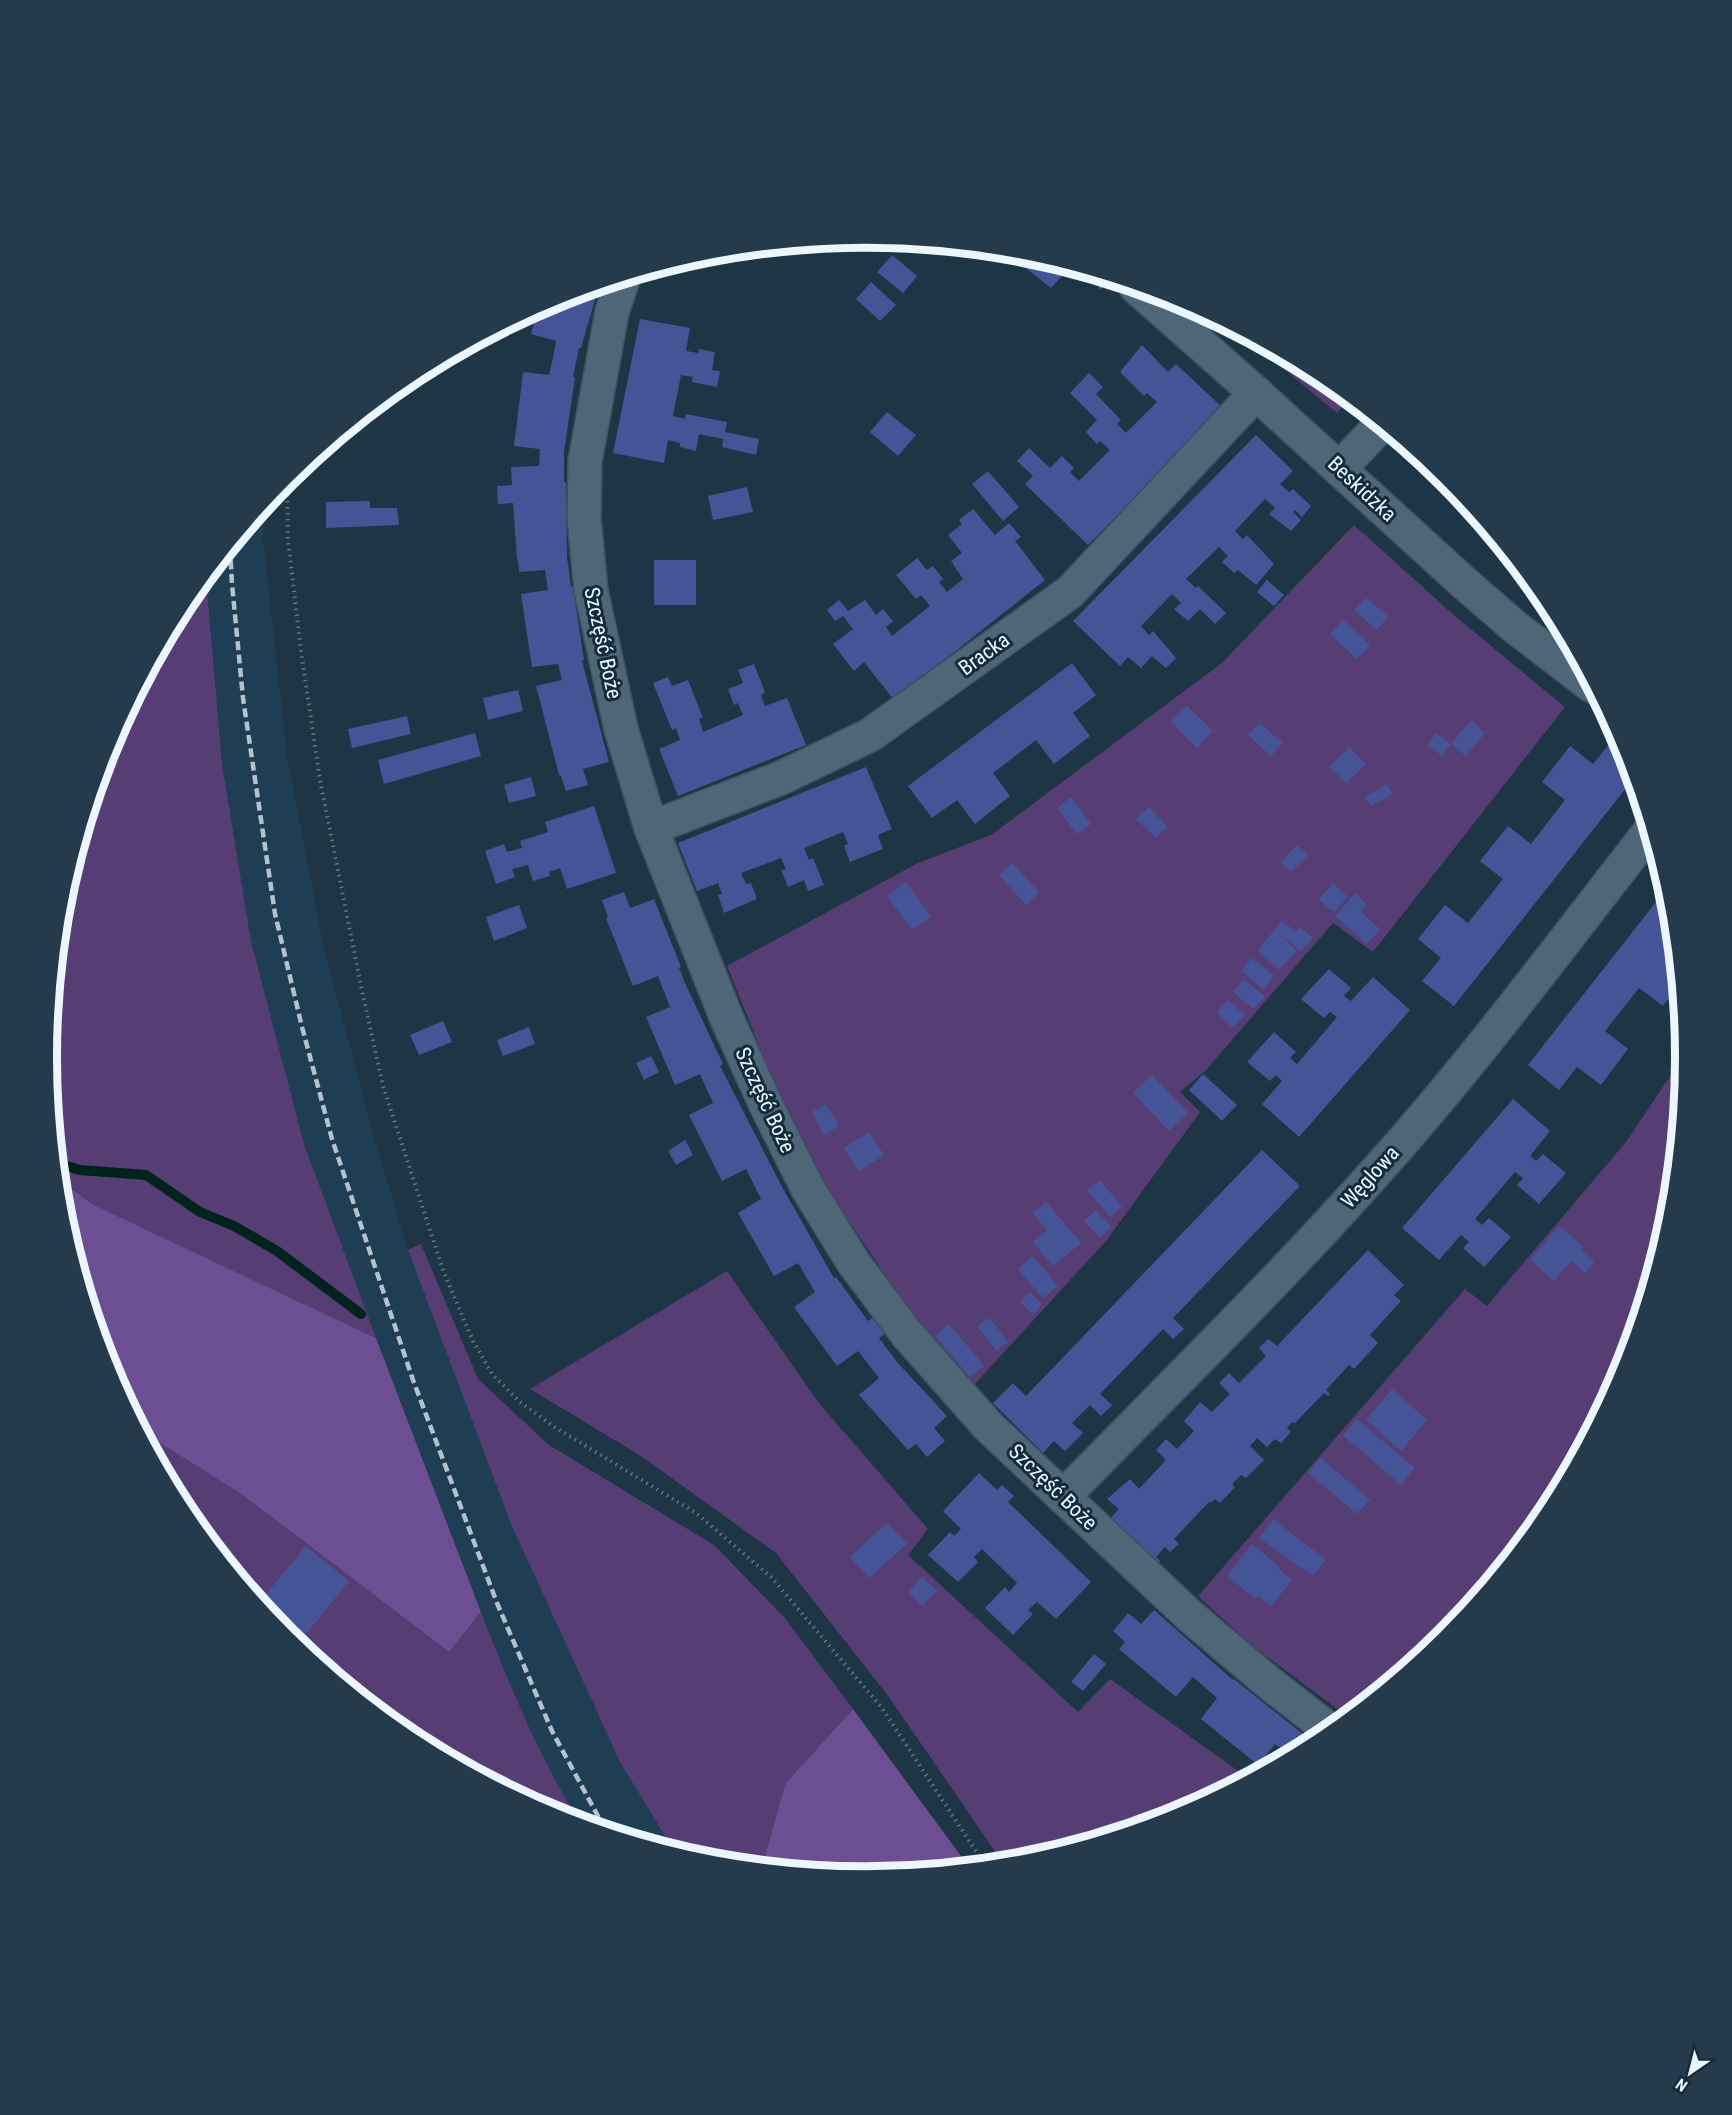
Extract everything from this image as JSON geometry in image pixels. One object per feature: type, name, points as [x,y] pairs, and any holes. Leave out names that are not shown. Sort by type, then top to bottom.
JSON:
[{"type":"street","name":"Szczęść Boże","points":[[620,287],[612,312],[585,461],[584,518],[591,590],[621,729],[651,828],[727,1019],[765,1103],[808,1189],[854,1262],[906,1333],[988,1426],[1190,1616],[1323,1724]]},
{"type":"street","name":"Beskidzka","points":[[1151,301],[1462,582],[1515,627],[1579,676]]},
{"type":"street","name":"Bracka","points":[[651,828],[781,778],[870,735],[1070,592],[1256,393]]},
{"type":"street","points":[[1339,469],[1376,430]]},
{"type":"street","name":"Węglowa","points":[[1062,1497],[1238,1317],[1388,1158],[1457,1078],[1644,838]]},
{"type":"path","points":[[287,492],[288,540],[320,780],[361,986],[383,1086],[443,1270],[473,1341],[492,1374],[520,1402],[556,1428],[696,1513],[771,1577],[882,1708],[981,1858]]},
{"type":"shaded area","points":[[1266,354],[1343,405],[1337,413]]},
{"type":"shaded area","points":[[264,518],[263,538],[287,756],[323,943],[371,1127],[408,1250],[511,1524],[620,1762],[668,1842],[606,1824],[572,1811],[519,1709],[304,1144],[251,941],[222,764],[207,589]]},
{"type":"shaded area","points":[[1354,525],[1456,617],[1565,707],[1373,952],[1333,923],[1206,1070],[1180,1092],[1200,1112],[1106,1241],[974,1385],[920,1327],[822,1181],[785,1110],[727,966],[918,863],[991,835],[1222,663]]},
{"type":"shaded area","points":[[207,589],[222,764],[251,941],[304,1144],[376,1338],[92,1204],[68,1186],[59,1110],[57,1058],[59,1005],[64,952],[73,900],[100,797],[119,748],[140,700],[165,653]]},
{"type":"shaded area","points":[[1675,1070],[1668,1163],[1647,1267],[1632,1318],[1592,1415],[1539,1507],[1474,1591],[1438,1630],[1399,1666],[1341,1712],[1250,1644],[1198,1596],[1465,1289],[1487,1306],[1626,1142]]},
{"type":"shaded area","points":[[68,1186],[92,1204],[376,1338],[481,1612],[449,1652],[244,1496],[152,1438],[119,1367],[100,1318],[85,1267]]},
{"type":"shaded area","points":[[421,1244],[478,1379],[549,1445],[714,1545],[784,1617],[853,1709],[785,1784],[764,1860],[668,1842],[620,1762],[511,1524],[408,1250]]},
{"type":"shaded area","points":[[727,1271],[818,1402],[928,1529],[908,1555],[1078,1712],[1110,1679],[1242,1773],[1176,1805],[1126,1824],[1075,1839],[998,1856],[889,1697],[776,1553],[641,1456],[530,1389]]},
{"type":"shaded area","points":[[152,1438],[244,1496],[449,1652],[481,1612],[538,1746],[573,1812],[508,1783],[461,1758],[417,1730],[333,1666],[294,1630],[224,1550],[193,1507]]},
{"type":"shaded area","points":[[853,1709],[964,1861],[866,1867],[764,1860],[785,1784]]},
{"type":"building","points":[[892,255],[917,276],[903,293],[877,272]]},
{"type":"building","points":[[1022,265],[1057,272],[1062,276],[1051,288]]},
{"type":"building","points":[[871,282],[896,305],[880,321],[856,299]]},
{"type":"building","points":[[597,295],[581,348],[579,348],[573,377],[575,378],[564,452],[564,482],[566,483],[567,557],[584,660],[582,661],[609,762],[583,769],[588,785],[566,791],[559,775],[536,686],[562,680],[558,664],[532,667],[521,594],[548,590],[545,570],[519,572],[513,503],[498,504],[497,486],[512,485],[511,467],[539,466],[540,449],[514,446],[523,372],[549,375],[556,341],[531,334],[535,319]]},
{"type":"building","points":[[640,319],[690,328],[686,351],[698,353],[699,349],[715,352],[712,370],[720,371],[717,387],[692,382],[693,377],[681,375],[673,416],[685,419],[686,414],[727,422],[725,432],[759,439],[756,455],[722,447],[723,439],[699,434],[696,451],[680,447],[680,443],[668,440],[664,463],[613,453]]},
{"type":"building","points":[[1142,345],[1168,372],[1176,364],[1223,408],[1088,545],[1025,484],[1033,476],[1017,461],[1029,448],[1050,468],[1062,456],[1074,468],[1070,472],[1079,481],[1110,450],[1100,441],[1097,444],[1086,432],[1097,420],[1070,393],[1089,373],[1103,387],[1096,394],[1121,420],[1117,424],[1126,433],[1157,402],[1147,393],[1144,396],[1120,372]]},
{"type":"building","points":[[887,412],[916,435],[898,456],[870,432]]},
{"type":"building","points":[[1256,435],[1293,471],[1280,484],[1289,492],[1293,489],[1311,506],[1302,517],[1295,510],[1293,512],[1301,520],[1291,531],[1269,514],[1275,508],[1265,499],[1235,531],[1243,539],[1247,535],[1274,564],[1263,577],[1256,585],[1238,570],[1234,573],[1222,562],[1228,556],[1219,547],[1186,579],[1196,588],[1198,586],[1226,613],[1215,624],[1200,609],[1188,621],[1174,609],[1181,603],[1172,594],[1141,626],[1149,635],[1153,631],[1176,658],[1166,668],[1152,656],[1141,668],[1128,657],[1120,666],[1073,621]]},
{"type":"building","points":[[988,471],[1019,507],[1003,521],[972,484]]},
{"type":"building","points":[[747,487],[753,512],[713,520],[708,496]]},
{"type":"building","points":[[370,501],[370,508],[397,508],[399,525],[326,528],[326,502]]},
{"type":"building","points":[[973,509],[995,535],[1009,523],[1021,537],[1015,541],[1045,580],[894,700],[864,662],[854,671],[833,644],[853,629],[843,616],[835,621],[827,610],[839,600],[848,611],[865,600],[876,615],[883,609],[893,621],[886,627],[892,636],[930,606],[921,595],[916,599],[896,575],[917,558],[927,570],[933,566],[943,579],[939,582],[947,592],[963,579],[951,561],[962,553],[948,535],[962,524],[959,520]]},
{"type":"building","points":[[654,560],[696,560],[696,605],[654,605]]},
{"type":"building","points":[[1267,580],[1284,595],[1274,606],[1257,592]]},
{"type":"building","points":[[1366,598],[1388,616],[1377,630],[1354,610]]},
{"type":"building","points":[[1343,620],[1370,645],[1357,659],[1330,634]]},
{"type":"building","points":[[1072,663],[1096,695],[1073,713],[1090,736],[1054,764],[1036,740],[993,773],[1010,796],[975,824],[957,800],[932,818],[908,786]]},
{"type":"building","points":[[754,664],[765,692],[761,695],[765,706],[787,698],[806,745],[678,796],[659,749],[680,740],[676,728],[672,730],[653,683],[668,677],[672,686],[688,680],[703,718],[699,719],[703,732],[743,715],[738,703],[734,705],[728,689],[743,683],[738,670]]},
{"type":"building","points":[[518,690],[523,711],[488,720],[483,698]]},
{"type":"building","points":[[1187,706],[1213,731],[1197,748],[1171,722]]},
{"type":"building","points":[[407,716],[411,734],[352,748],[348,729]]},
{"type":"building","points":[[1471,720],[1485,733],[1466,756],[1451,744]]},
{"type":"building","points":[[1259,723],[1283,743],[1271,756],[1248,735]]},
{"type":"building","points":[[475,733],[481,756],[384,784],[378,760]]},
{"type":"building","points":[[1436,733],[1451,744],[1442,756],[1428,745]]},
{"type":"building","points":[[1611,742],[1628,786],[1454,1006],[1422,981],[1441,958],[1418,939],[1445,905],[1468,923],[1503,879],[1480,861],[1508,826],[1531,844],[1565,800],[1542,782],[1570,746],[1593,764]]},
{"type":"building","points":[[1349,747],[1366,764],[1347,783],[1329,767]]},
{"type":"building","points":[[866,767],[892,829],[878,835],[883,849],[850,862],[844,846],[848,844],[843,832],[804,848],[809,860],[813,858],[824,885],[808,891],[804,880],[788,887],[781,870],[786,869],[781,858],[741,873],[746,884],[751,883],[757,899],[724,913],[718,895],[722,894],[718,883],[697,891],[678,843]]},
{"type":"building","points":[[531,777],[536,796],[509,803],[504,785]]},
{"type":"building","points":[[1386,784],[1393,794],[1371,806],[1365,797]]},
{"type":"building","points":[[1071,797],[1091,824],[1077,834],[1057,808]]},
{"type":"building","points":[[594,806],[616,873],[567,889],[560,868],[549,872],[550,876],[533,881],[528,865],[512,869],[515,877],[496,884],[485,851],[504,844],[507,852],[522,848],[520,841],[548,832],[545,822]]},
{"type":"building","points":[[1149,807],[1167,827],[1156,838],[1136,819]]},
{"type":"building","points":[[1297,845],[1308,855],[1291,872],[1281,862]]},
{"type":"building","points":[[1012,863],[1039,892],[1026,905],[999,875]]},
{"type":"building","points":[[906,882],[931,917],[912,930],[887,896]]},
{"type":"building","points":[[1333,883],[1348,897],[1334,912],[1319,899]]},
{"type":"building","points":[[624,892],[630,908],[654,899],[685,983],[723,1064],[720,1066],[782,1187],[834,1278],[836,1277],[868,1321],[875,1316],[887,1332],[879,1338],[897,1362],[947,1416],[934,1428],[945,1441],[927,1457],[916,1444],[908,1450],[859,1395],[879,1378],[858,1351],[837,1366],[794,1307],[815,1292],[798,1263],[774,1276],[738,1213],[761,1199],[746,1169],[722,1181],[689,1115],[713,1103],[700,1074],[675,1085],[646,1017],[670,1007],[658,976],[633,986],[606,918],[608,917],[602,900]]},
{"type":"building","points":[[1355,893],[1367,905],[1361,912],[1380,929],[1367,944],[1335,916]]},
{"type":"building","points":[[1659,899],[1668,952],[1672,994],[1663,1006],[1639,988],[1605,1031],[1628,1049],[1601,1085],[1577,1067],[1559,1090],[1528,1065]]},
{"type":"building","points":[[519,905],[527,928],[494,941],[486,917]]},
{"type":"building","points":[[1282,921],[1296,932],[1300,927],[1313,938],[1301,951],[1278,933],[1297,951],[1279,970],[1258,950]]},
{"type":"building","points":[[1252,958],[1274,976],[1263,989],[1241,971]]},
{"type":"building","points":[[1329,969],[1351,988],[1344,996],[1351,1001],[1373,977],[1410,1010],[1299,1137],[1262,1104],[1282,1081],[1276,1075],[1270,1081],[1247,1062],[1274,1032],[1296,1052],[1290,1058],[1297,1064],[1337,1017],[1330,1012],[1324,1018],[1301,999]]},
{"type":"building","points":[[1244,979],[1265,997],[1253,1009],[1233,992]]},
{"type":"building","points":[[1228,1000],[1245,1015],[1233,1028],[1217,1013]]},
{"type":"building","points":[[443,1021],[452,1042],[419,1055],[410,1035]]},
{"type":"building","points":[[529,1027],[535,1044],[503,1056],[497,1040]]},
{"type":"building","points":[[651,1056],[659,1072],[644,1080],[636,1063]]},
{"type":"building","points":[[1203,1074],[1237,1105],[1222,1121],[1189,1090]]},
{"type":"building","points":[[1152,1075],[1188,1113],[1169,1131],[1133,1093]]},
{"type":"building","points":[[1513,1099],[1550,1131],[1530,1156],[1536,1161],[1543,1154],[1566,1173],[1539,1204],[1517,1185],[1523,1178],[1515,1172],[1475,1219],[1482,1225],[1489,1218],[1511,1237],[1484,1267],[1463,1248],[1469,1242],[1461,1235],[1439,1260],[1402,1228]]},
{"type":"building","points":[[826,1104],[839,1126],[824,1135],[812,1112]]},
{"type":"building","points":[[869,1132],[884,1155],[859,1171],[844,1148]]},
{"type":"building","points":[[685,1140],[693,1155],[676,1165],[668,1151]]},
{"type":"building","points":[[1262,1150],[1300,1186],[1173,1318],[1184,1329],[1173,1339],[1163,1329],[1100,1394],[1112,1405],[1101,1416],[1090,1405],[1072,1423],[1083,1433],[1065,1451],[1054,1441],[1043,1453],[993,1403],[1013,1383],[1026,1396]]},
{"type":"building","points":[[1100,1180],[1122,1207],[1110,1217],[1087,1190]]},
{"type":"building","points":[[1046,1202],[1081,1243],[1053,1266],[1033,1242],[1047,1230],[1033,1213]]},
{"type":"building","points":[[1096,1210],[1111,1227],[1100,1238],[1084,1221]]},
{"type":"building","points":[[1559,1226],[1584,1247],[1581,1250],[1594,1262],[1585,1273],[1571,1261],[1554,1281],[1530,1260]]},
{"type":"building","points":[[1368,1250],[1404,1285],[1394,1295],[1401,1301],[1370,1335],[1378,1343],[1354,1369],[1349,1365],[1326,1390],[1330,1394],[1328,1396],[1324,1393],[1295,1423],[1292,1422],[1287,1428],[1291,1432],[1281,1443],[1275,1439],[1267,1447],[1257,1438],[1250,1446],[1264,1460],[1246,1478],[1241,1475],[1232,1484],[1235,1487],[1220,1503],[1215,1499],[1209,1502],[1174,1539],[1179,1544],[1170,1552],[1165,1547],[1156,1557],[1160,1561],[1158,1564],[1111,1518],[1119,1509],[1107,1499],[1130,1479],[1139,1489],[1166,1460],[1156,1450],[1166,1439],[1177,1449],[1194,1431],[1184,1421],[1200,1402],[1212,1412],[1230,1394],[1219,1383],[1229,1373],[1239,1383],[1266,1356],[1259,1348],[1268,1339],[1277,1346]]},
{"type":"building","points":[[1033,1256],[1058,1286],[1043,1298],[1018,1269]]},
{"type":"building","points":[[1030,1292],[1042,1304],[1033,1315],[1020,1302]]},
{"type":"building","points":[[990,1318],[1008,1342],[996,1351],[977,1326]]},
{"type":"building","points":[[949,1324],[984,1366],[970,1377],[935,1336]]},
{"type":"building","points":[[1392,1389],[1427,1420],[1401,1451],[1366,1420]]},
{"type":"building","points":[[1357,1419],[1415,1468],[1401,1485],[1343,1435]]},
{"type":"building","points":[[1321,1458],[1370,1500],[1357,1514],[1308,1473]]},
{"type":"building","points":[[979,1473],[997,1490],[1002,1485],[1014,1496],[1008,1502],[1091,1582],[1056,1619],[1037,1602],[1028,1610],[1033,1614],[1013,1635],[985,1608],[1005,1587],[1009,1592],[1017,1583],[982,1549],[974,1557],[978,1562],[958,1582],[928,1555],[950,1532],[954,1536],[961,1529],[943,1511]]},
{"type":"building","points":[[1273,1519],[1326,1560],[1313,1576],[1259,1538]]},
{"type":"building","points":[[887,1523],[907,1544],[869,1578],[850,1557]]},
{"type":"building","points":[[1252,1544],[1292,1580],[1271,1606],[1258,1596],[1256,1599],[1227,1576]]},
{"type":"building","points":[[306,1546],[349,1581],[303,1638],[264,1597]]},
{"type":"building","points":[[922,1577],[937,1591],[922,1606],[908,1592]]},
{"type":"building","points":[[1154,1610],[1233,1680],[1305,1736],[1283,1750],[1275,1744],[1258,1765],[1201,1719],[1217,1698],[1193,1677],[1176,1697],[1119,1649],[1125,1642],[1113,1631],[1128,1613],[1141,1624]]},
{"type":"building","points":[[1094,1654],[1106,1664],[1083,1691],[1071,1682]]},
{"type":"waterway","points":[[64,1165],[80,1170],[146,1175],[200,1212],[234,1226],[277,1251],[361,1314]]},
{"type":"railway","points":[[231,557],[243,698],[275,914],[332,1139],[413,1380],[497,1603],[552,1731],[601,1822]]}]
